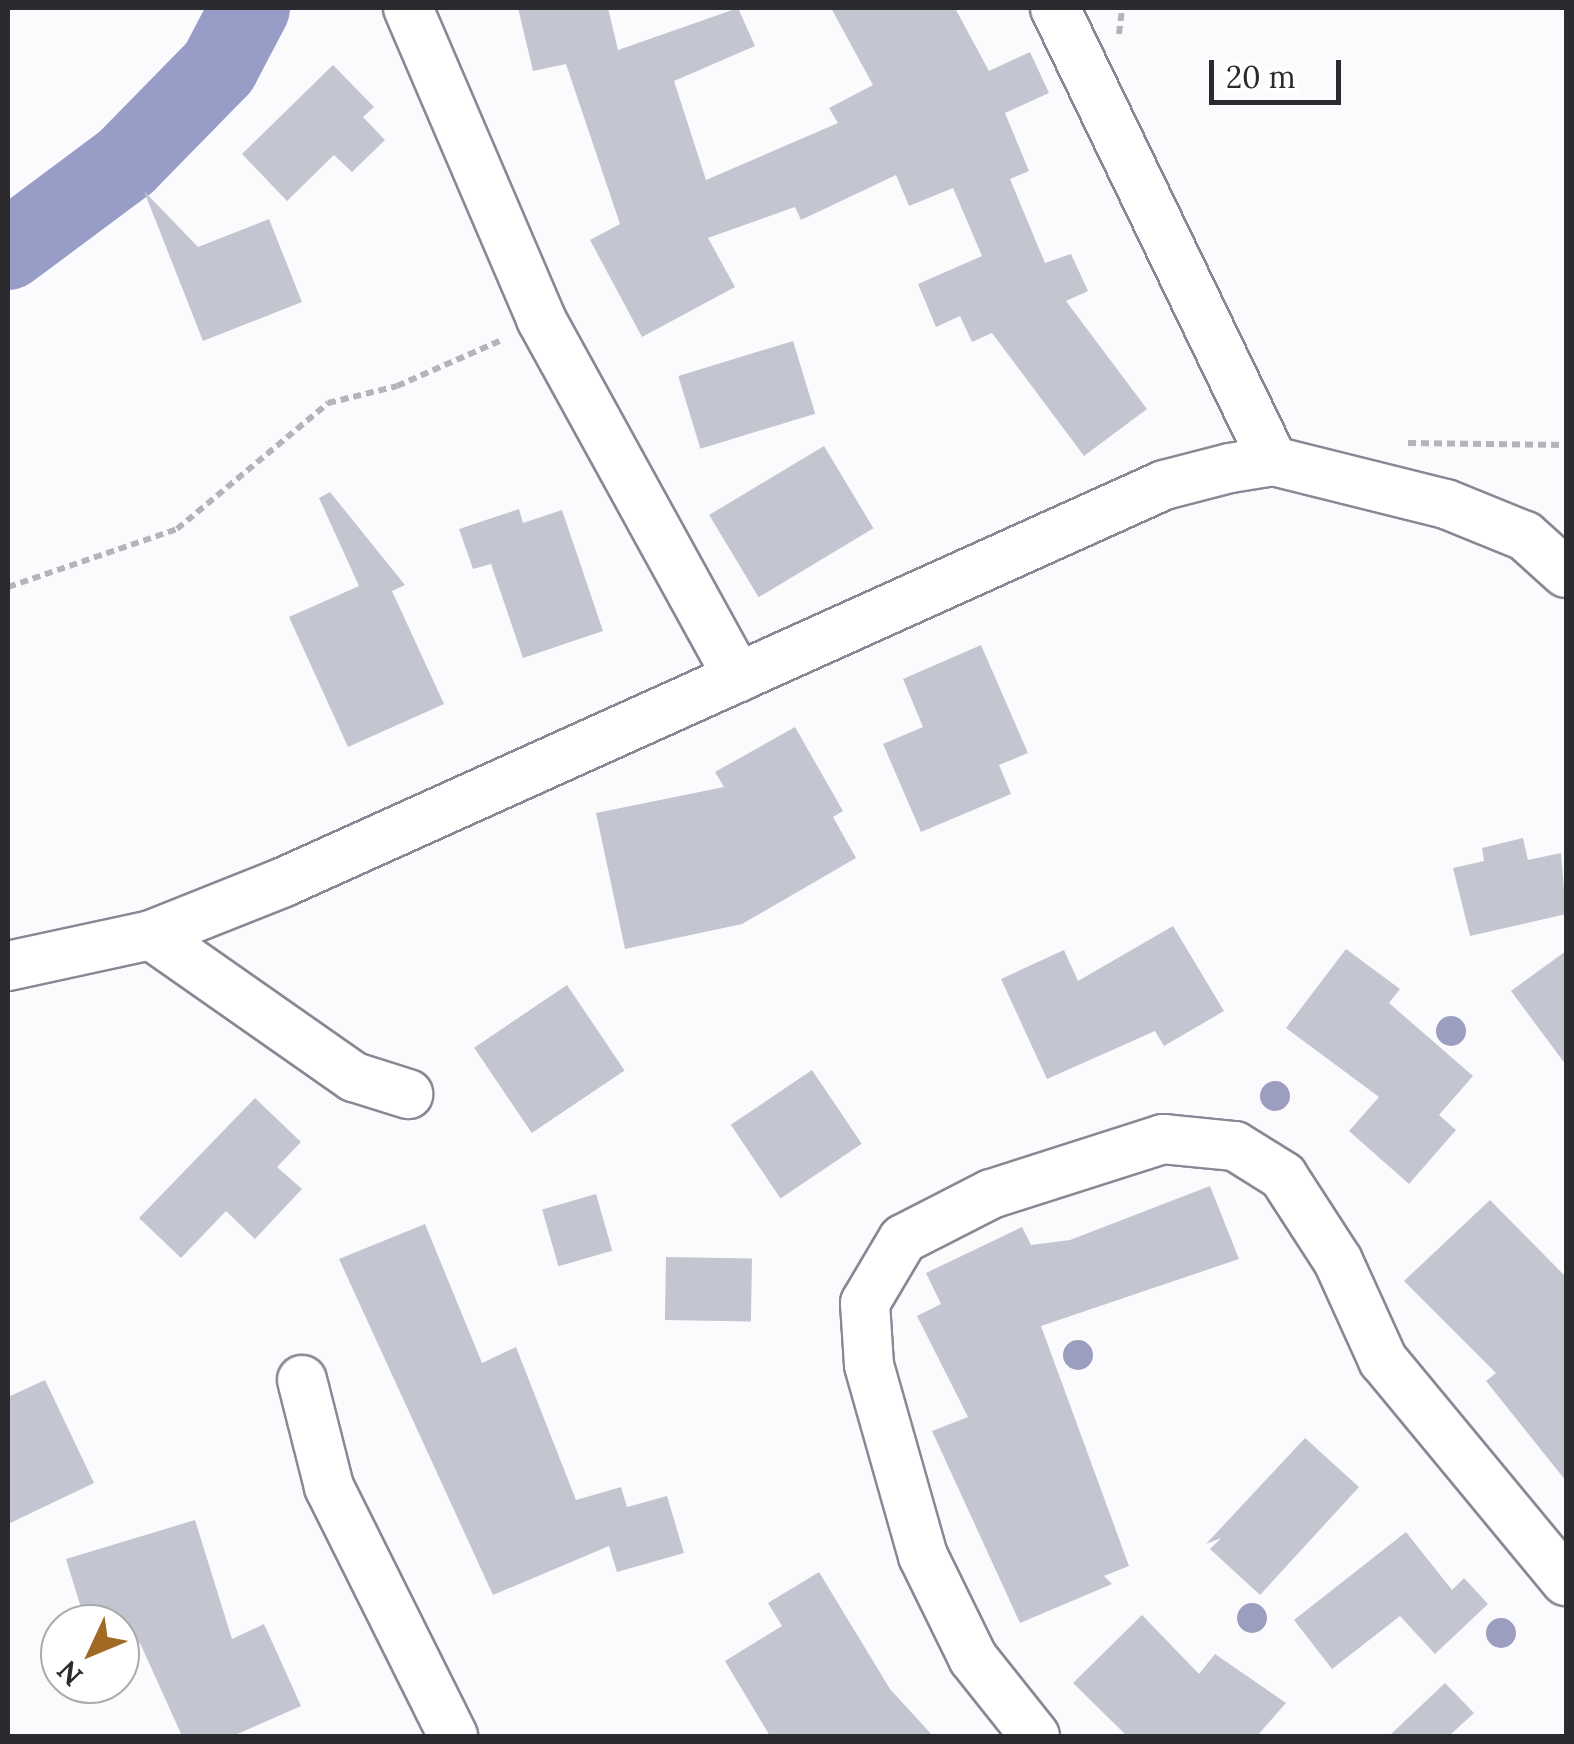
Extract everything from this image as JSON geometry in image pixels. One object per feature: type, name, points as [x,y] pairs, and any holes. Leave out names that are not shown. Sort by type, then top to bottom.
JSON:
[{"type":"street","points":[[408,8],[541,320],[738,676]]},
{"type":"street","points":[[1055,8],[1273,461]]},
{"type":"street","points":[[8,1000],[28,965],[151,935],[419,826],[738,676],[1164,485],[1273,461],[1446,504],[1525,536],[1566,573]]},
{"type":"street","points":[[151,935],[354,1076],[408,1094]]},
{"type":"street","points":[[1035,1736],[972,1658],[922,1556],[870,1365],[865,1303],[903,1239],[991,1194],[1163,1139],[1235,1146],[1283,1176],[1338,1261],[1383,1360],[1566,1581]]},
{"type":"street","points":[[302,1380],[329,1486],[453,1736]]},
{"type":"path","points":[[8,587],[177,529],[328,403],[397,386],[541,320]]},
{"type":"path","points":[[1397,444],[1566,445]]},
{"type":"building","points":[[518,8],[608,8],[618,50],[738,8],[755,46],[674,81],[706,180],[838,123],[829,108],[873,85],[831,8],[955,8],[989,71],[1030,52],[1049,93],[1005,113],[1029,171],[1010,179],[1045,263],[1071,254],[1088,291],[1066,301],[1147,409],[1084,456],[992,333],[972,342],[960,316],[936,327],[918,284],[982,256],[953,188],[909,206],[896,175],[801,220],[795,207],[708,238],[735,287],[642,337],[590,240],[620,224],[566,64],[533,71]]},
{"type":"building","points":[[333,65],[374,107],[363,117],[385,140],[352,172],[334,155],[287,201],[242,154]]},
{"type":"building","points":[[144,191],[198,247],[269,219],[302,302],[203,341]]},
{"type":"building","points":[[793,341],[815,414],[700,449],[678,376]]},
{"type":"building","points":[[824,446],[873,528],[759,597],[709,515]]},
{"type":"building","points":[[330,492],[405,585],[392,591],[444,704],[348,747],[289,617],[359,586],[319,498]]},
{"type":"building","points":[[519,509],[523,523],[562,510],[603,631],[523,658],[491,564],[473,569],[459,529]]},
{"type":"building","points":[[981,645],[1028,753],[999,765],[1011,794],[921,832],[883,744],[923,727],[903,679]]},
{"type":"building","points":[[795,727],[843,811],[833,817],[856,858],[742,924],[625,949],[596,813],[724,787],[715,772]]},
{"type":"building","points":[[1523,838],[1528,860],[1561,853],[1566,914],[1470,936],[1453,868],[1484,861],[1482,848]]},
{"type":"building","points":[[1173,926],[1224,1011],[1164,1046],[1155,1031],[1047,1079],[1001,979],[1064,950],[1078,981]]},
{"type":"building","points":[[1346,949],[1400,989],[1389,1003],[1473,1076],[1439,1115],[1456,1130],[1409,1184],[1349,1131],[1379,1097],[1286,1028]]},
{"type":"building","points":[[1566,951],[1566,1065],[1511,991]]},
{"type":"building","points":[[567,985],[625,1070],[532,1133],[474,1048]]},
{"type":"building","points":[[812,1070],[862,1144],[781,1199],[731,1125]]},
{"type":"building","points":[[255,1098],[301,1142],[277,1167],[302,1189],[255,1239],[226,1211],[181,1258],[139,1218]]},
{"type":"building","points":[[1210,1186],[1239,1259],[1041,1326],[1129,1566],[1104,1576],[1112,1584],[1020,1623],[932,1431],[968,1417],[917,1316],[941,1304],[926,1273],[1022,1227],[1031,1245],[1070,1240]]},
{"type":"building","points":[[596,1194],[612,1251],[558,1266],[542,1209]]},
{"type":"building","points":[[1490,1200],[1566,1277],[1566,1481],[1486,1381],[1496,1373],[1404,1281]]},
{"type":"building","points":[[425,1224],[482,1363],[516,1347],[576,1500],[621,1487],[627,1507],[667,1496],[684,1553],[617,1572],[609,1546],[493,1595],[339,1259]]},
{"type":"building","points":[[666,1257],[752,1259],[751,1321],[665,1320]]},
{"type":"building","points":[[45,1380],[94,1483],[8,1524],[8,1397]]},
{"type":"building","points":[[1305,1438],[1359,1487],[1260,1595],[1210,1549],[1221,1538],[1206,1544]]},
{"type":"building","points":[[195,1520],[232,1639],[264,1624],[301,1706],[233,1736],[182,1736],[140,1643],[140,1604],[80,1604],[66,1559]]},
{"type":"building","points":[[1406,1532],[1452,1590],[1464,1578],[1488,1604],[1435,1654],[1400,1616],[1332,1669],[1294,1620]]},
{"type":"building","points":[[819,1572],[890,1689],[933,1736],[770,1736],[725,1661],[782,1626],[768,1603]]},
{"type":"building","points":[[1142,1615],[1199,1674],[1215,1654],[1286,1703],[1257,1736],[1127,1736],[1073,1683]]},
{"type":"building","points":[[1445,1683],[1474,1713],[1449,1736],[1389,1736]]},
{"type":"waterway","points":[[8,250],[126,162],[219,67],[250,8]]}]
